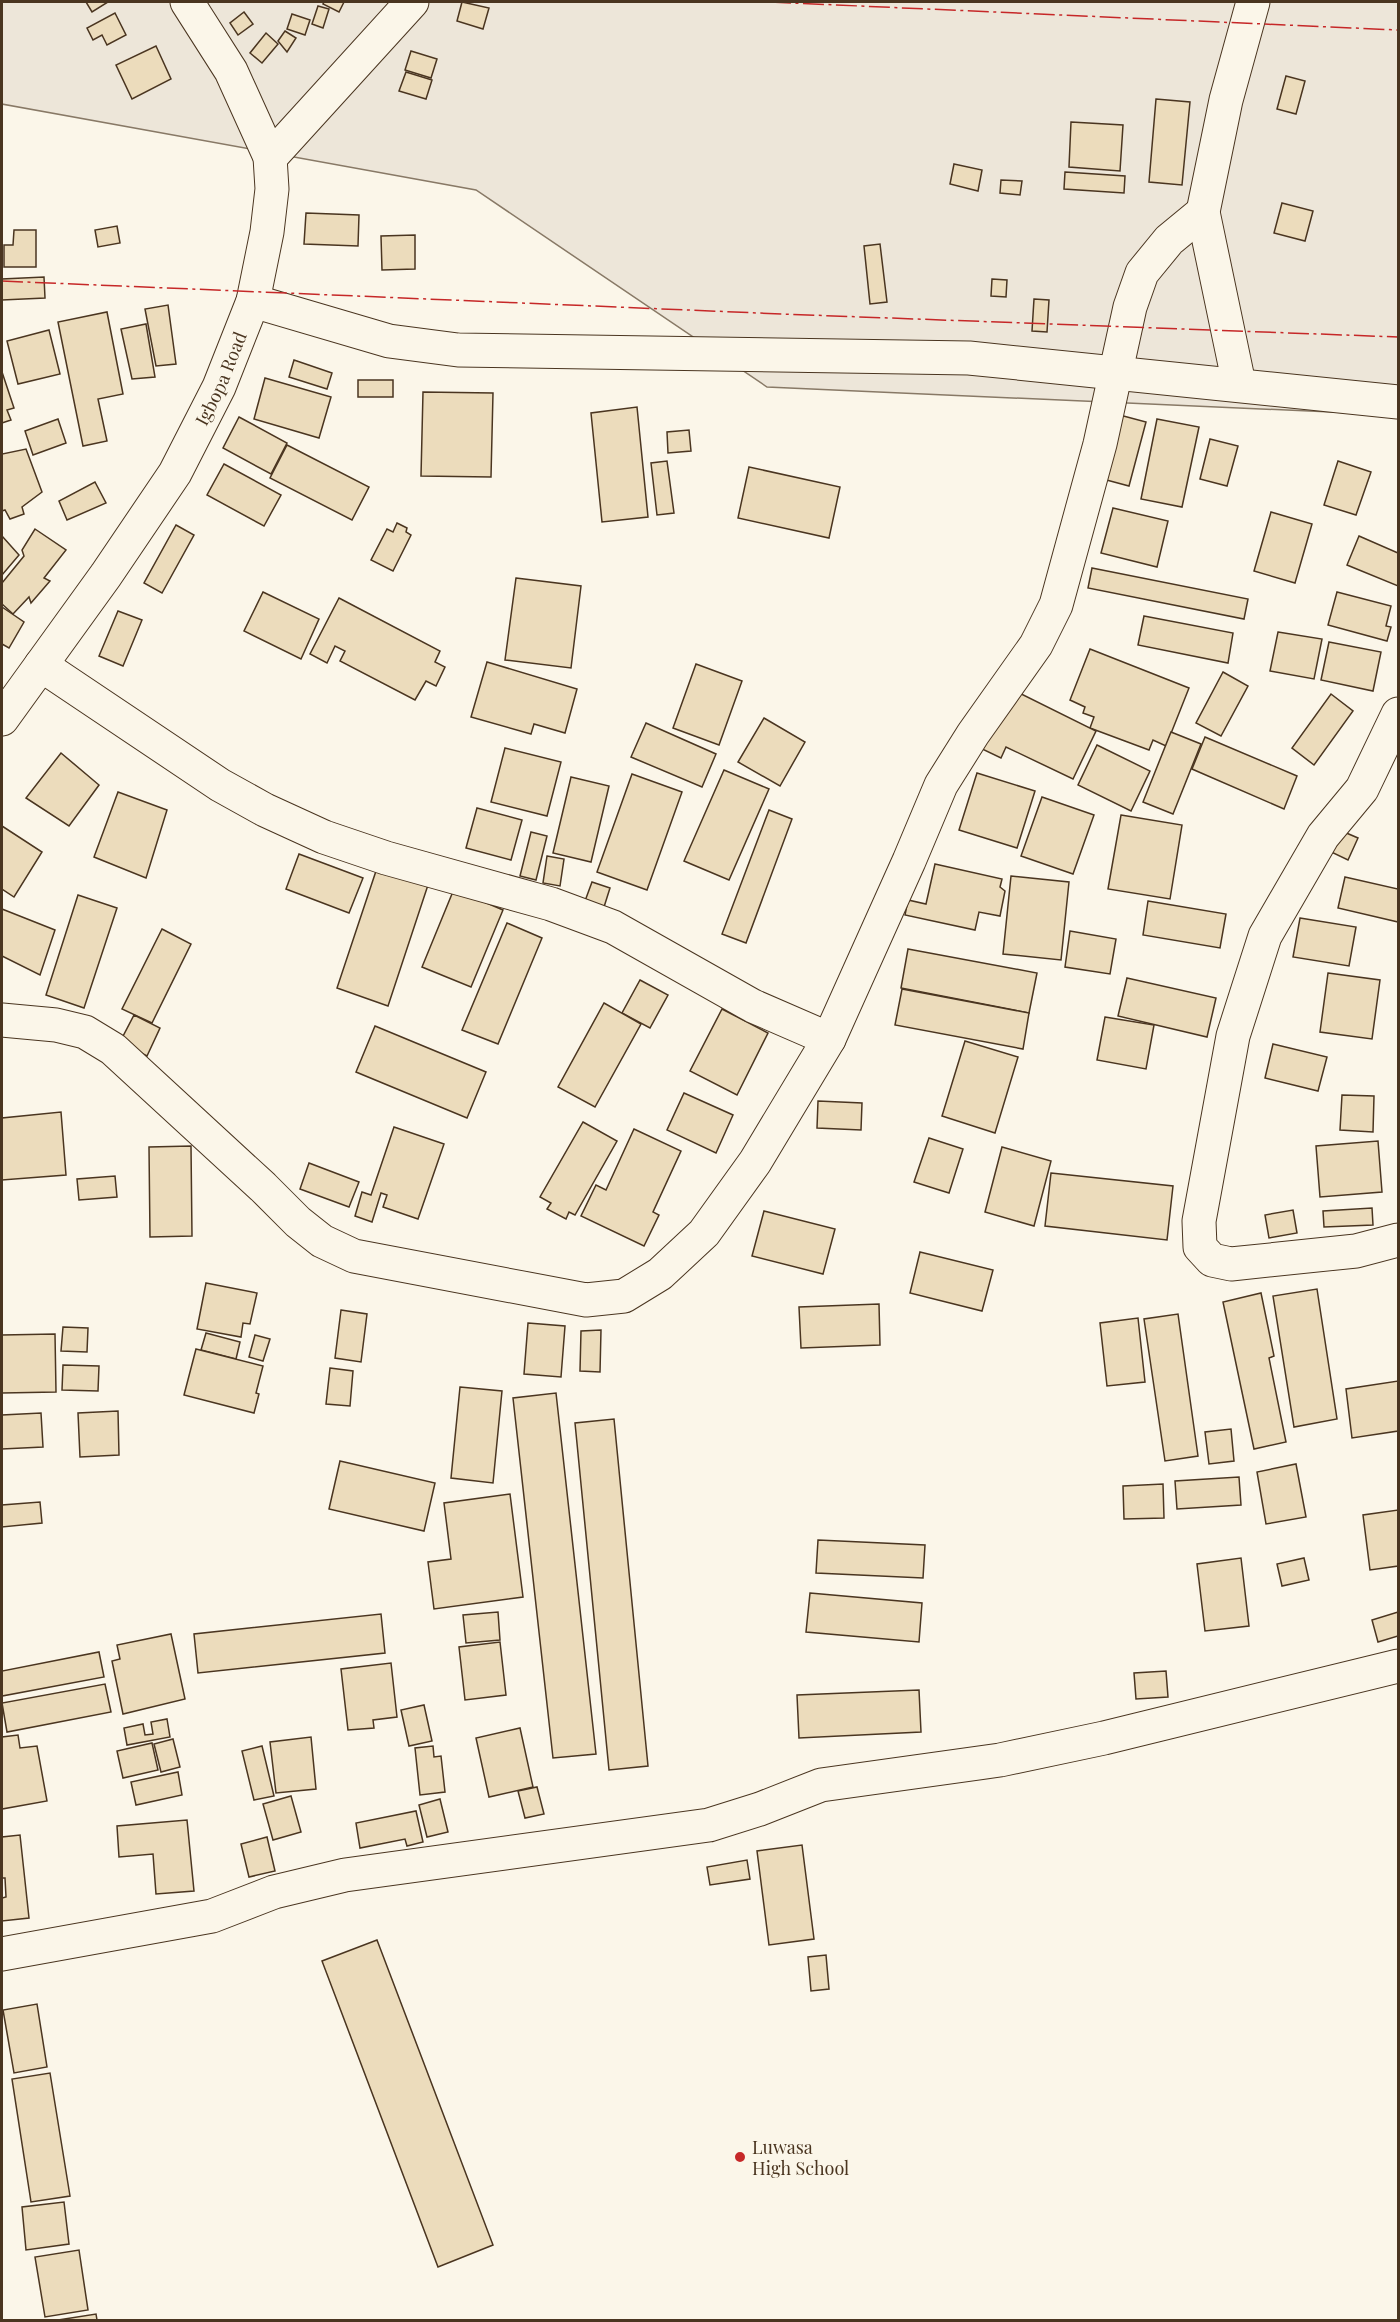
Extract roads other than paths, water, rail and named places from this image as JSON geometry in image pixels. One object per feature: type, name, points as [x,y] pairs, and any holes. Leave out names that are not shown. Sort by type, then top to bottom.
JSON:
[{"type":"street","name":"Igbopa Road","points":[[2,719],[106,575],[175,473],[219,387],[253,301],[267,232],[272,189],[270,158],[231,71],[186,2]]},
{"type":"street","points":[[270,158],[412,2]]},
{"type":"street","points":[[1239,384],[1203,212],[1226,100],[1253,2]]},
{"type":"street","points":[[2,1020],[56,1025],[85,1032],[113,1049],[298,1222],[322,1241],[354,1256],[586,1300],[624,1296],[660,1274],[704,1233],[755,1162],[829,1039],[941,785],[973,734],[1036,645],[1056,605],[1100,444],[1114,371],[1130,307],[1142,273],[1169,240],[1203,212]]},
{"type":"street","points":[[253,301],[388,341],[458,350],[969,357],[1398,402]]},
{"type":"street","points":[[41,665],[220,785],[265,810],[324,837],[386,858],[551,904],[613,927],[753,1006],[829,1039]]},
{"type":"street","points":[[1398,714],[1362,789],[1323,836],[1265,936],[1233,1035],[1199,1221],[1200,1247],[1212,1260],[1231,1264],[1356,1251],[1398,1240]]},
{"type":"street","points":[[2,1954],[212,1916],[274,1892],[345,1875],[709,1825],[760,1809],[821,1785],[999,1761],[1104,1738],[1398,1666]]},
{"type":"place","name":"Luwasa High School","points":[[740,2157]]}]
